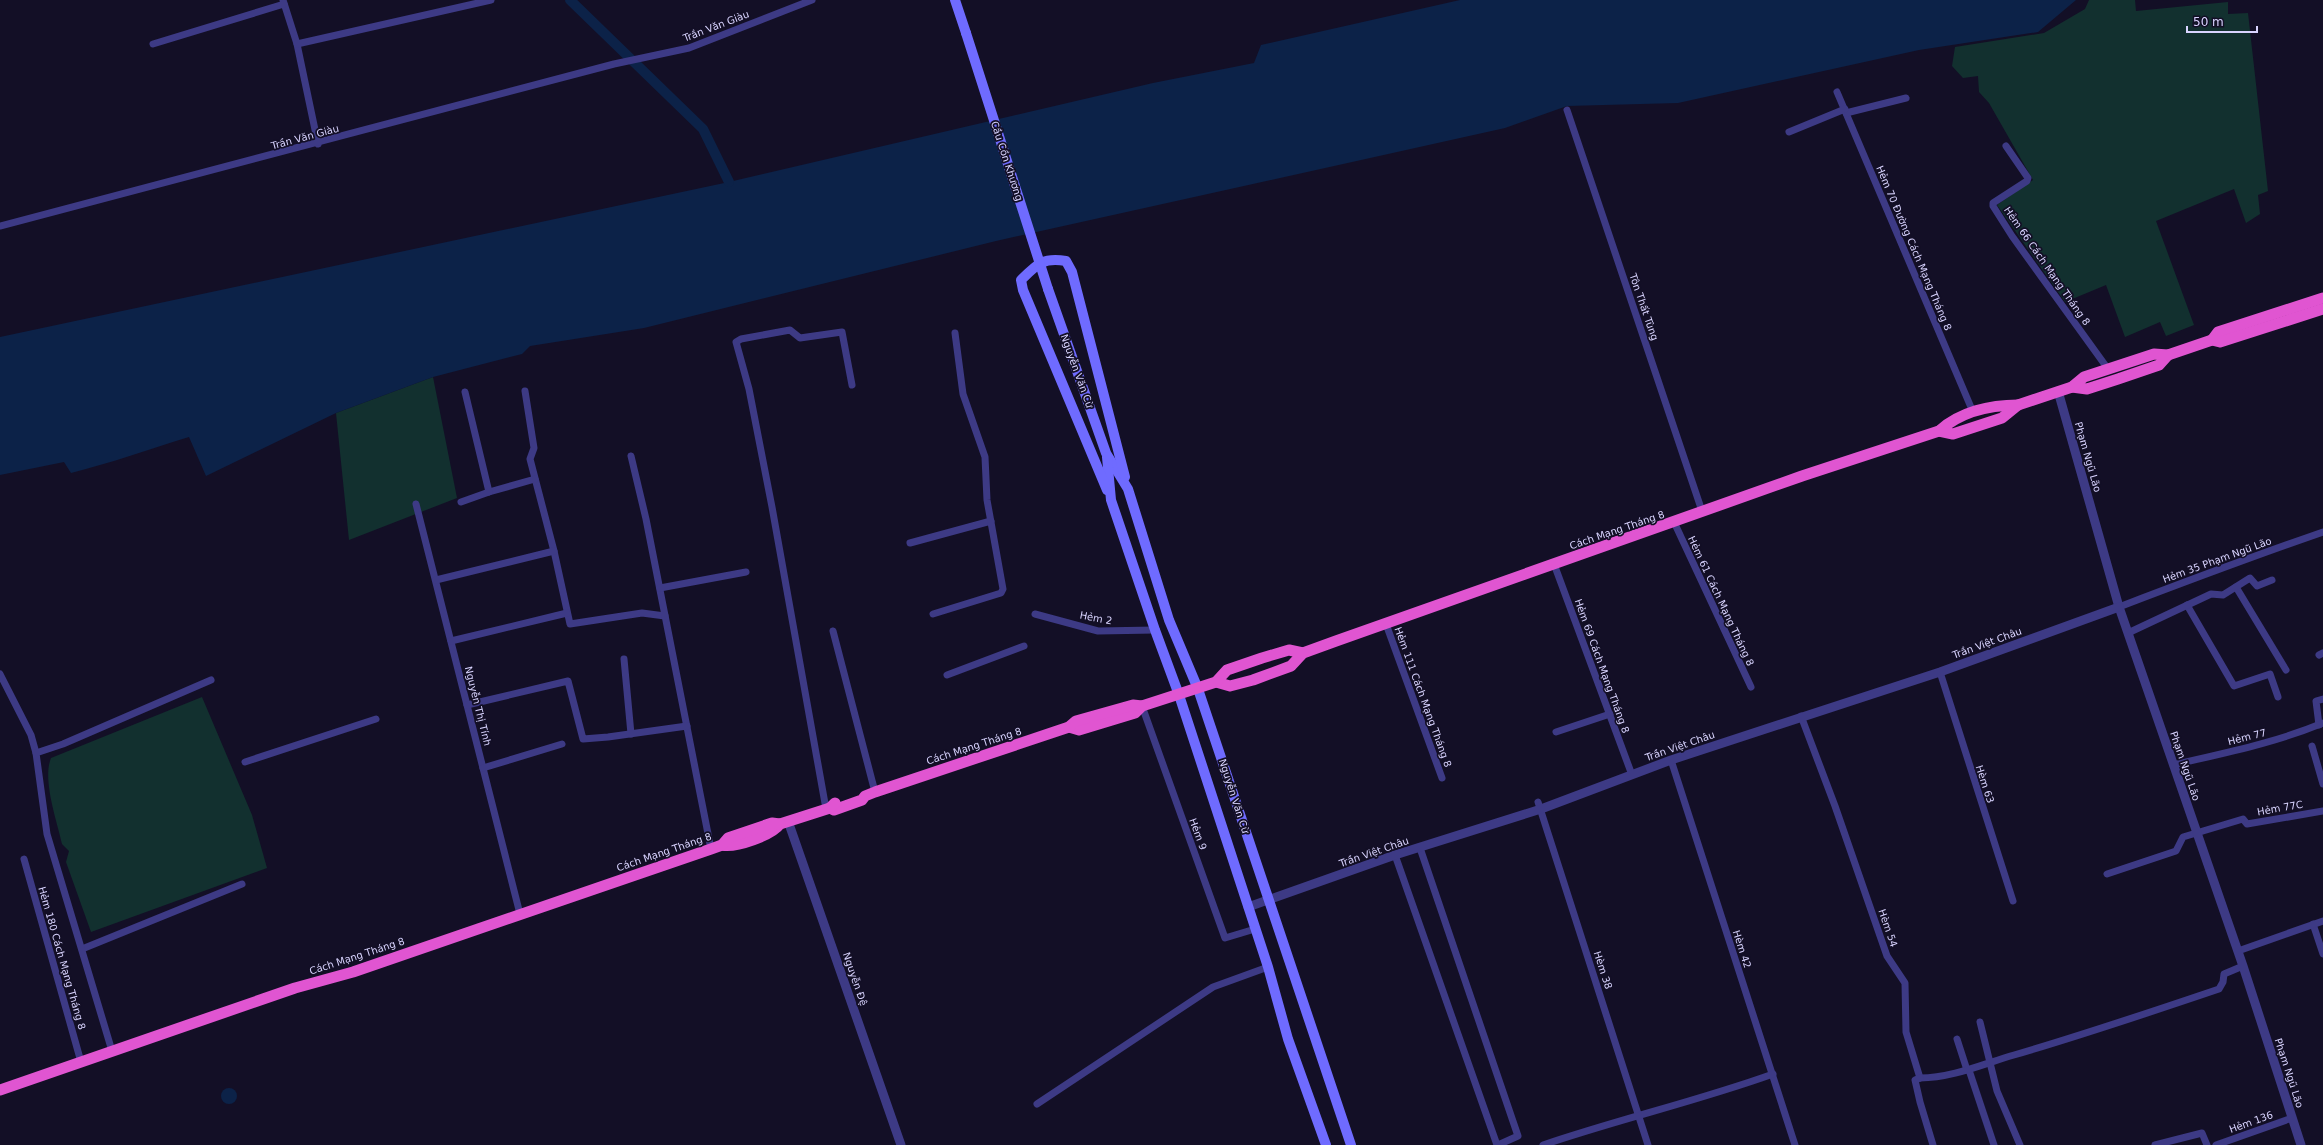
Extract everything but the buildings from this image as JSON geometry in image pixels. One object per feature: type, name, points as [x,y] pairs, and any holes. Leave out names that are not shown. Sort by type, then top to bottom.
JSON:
[{"type":"highway","name":"Cách Mạng Tháng 8","points":[[2212,340],[2218,332],[2323,298]]},
{"type":"highway","name":"Cách Mạng Tháng 8","points":[[2072,387],[2084,377],[2154,354],[2168,355],[2212,340],[2220,342],[2323,310]]},
{"type":"highway","name":"Cách Mạng Tháng 8","points":[[1216,682],[1230,686],[1253,680],[1291,666],[1303,653],[1702,511],[1939,431],[1951,419],[2000,405],[2018,405],[2072,387],[2087,389],[2159,365],[2168,355]]},
{"type":"highway","name":"Cách Mạng Tháng 8","points":[[1939,431],[1953,434],[2002,418],[2018,405]]},
{"type":"highway","name":"Cách Mạng Tháng 8","points":[[0,1090],[295,988],[353,972],[717,847],[731,847],[775,831],[784,823],[828,808],[834,810],[862,800],[870,794],[1069,727],[1079,730],[1135,713],[1142,706],[1216,682],[1227,670],[1262,658],[1289,650],[1303,653]]},
{"type":"main road","name":"Cầu Cồn Khương","points":[[955,0],[1048,289]]},
{"type":"main road","points":[[1111,500],[1023,290],[1021,280],[1036,266],[1051,259],[1066,261],[1072,272],[1128,489]]},
{"type":"main road","name":"Nguyễn Văn Cừ","points":[[1048,289],[1106,452],[1128,489],[1169,620],[1198,689],[1351,1145]]},
{"type":"main road","name":"Nguyễn Văn Cừ","points":[[1106,452],[1111,500],[1155,630],[1179,695],[1268,968],[1288,1039],[1326,1145]]},
{"type":"street","points":[[297,44],[492,0]]},
{"type":"street","name":"Trần Văn Giàu","points":[[0,226],[318,144],[614,64],[689,48],[802,1],[812,0]]},
{"type":"street","points":[[153,44],[284,2],[297,44],[318,144]]},
{"type":"street","name":"Hẻm 70 Đường Cách Mạng Tháng 8","points":[[1838,92],[1973,412]]},
{"type":"street","points":[[1788,132],[1845,111],[1906,98]]},
{"type":"street","name":"Tôn Thất Tùng","points":[[1567,110],[1702,511]]},
{"type":"street","name":"Hẻm 66 Cách Mạng Tháng 8","points":[[2006,146],[2028,178],[2028,181],[1993,203],[1993,206],[2012,236],[2108,369]]},
{"type":"street","points":[[828,808],[749,389],[736,342],[741,339],[790,330],[800,338],[842,332],[852,385]]},
{"type":"street","points":[[933,614],[1001,593],[1003,584],[986,492],[986,457],[963,394],[955,333]]},
{"type":"street","points":[[526,391],[534,448],[530,457],[554,551],[570,624],[642,613],[665,616]]},
{"type":"street","name":"Phạm Ngũ Lão","points":[[2058,391],[2119,607],[2196,832],[2244,966],[2301,1145]]},
{"type":"street","points":[[465,392],[489,492]]},
{"type":"street","points":[[631,456],[660,588],[687,726],[717,847]]},
{"type":"street","points":[[461,502],[489,492],[535,480]]},
{"type":"street","name":"Nguyễn Thị Tính","points":[[416,504],[520,914]]},
{"type":"street","points":[[910,543],[991,521]]},
{"type":"street","name":"Hẻm 61 Cách Mạng Tháng 8","points":[[1674,522],[1751,687]]},
{"type":"street","name":"Hẻm 35 Phạm Ngũ Lão","points":[[2119,607],[2185,584],[2229,564],[2323,532]]},
{"type":"street","points":[[436,580],[554,551]]},
{"type":"street","name":"Hẻm 69 Cách Mạng Tháng 8","points":[[1554,564],[1632,775]]},
{"type":"street","points":[[660,588],[746,572]]},
{"type":"street","points":[[2128,633],[2211,594],[2223,595],[2250,578],[2257,586],[2272,580]]},
{"type":"street","points":[[2236,586],[2286,670]]},
{"type":"street","points":[[2187,605],[2234,686],[2270,674],[2278,697]]},
{"type":"street","name":"Trần Việt Châu","points":[[1248,907],[1395,855],[1420,848],[1632,775],[1671,760],[1801,716],[1940,672],[2119,607]]},
{"type":"street","points":[[451,640],[567,613]]},
{"type":"street","name":"Hẻm 2","points":[[1036,614],[1098,631],[1155,630]]},
{"type":"street","name":"Hẻm 111 Cách Mạng Tháng 8","points":[[1386,624],[1442,778]]},
{"type":"street","points":[[833,631],[870,794]]},
{"type":"street","points":[[947,675],[1024,646]]},
{"type":"street","points":[[624,659],[631,734]]},
{"type":"street","name":"Hèm 63","points":[[1940,672],[2013,901]]},
{"type":"street","points":[[0,674],[32,735],[36,753],[47,834],[112,1051]]},
{"type":"street","points":[[36,753],[64,744],[211,680]]},
{"type":"street","points":[[467,706],[568,681],[583,739],[687,726]]},
{"type":"street","points":[[2321,724],[2316,701],[2323,699]]},
{"type":"street","name":"Hẻm 9","points":[[1142,706],[1225,938],[1255,929]]},
{"type":"street","points":[[1556,732],[1610,714]]},
{"type":"street","name":"Hèm 54","points":[[1801,716],[1835,806],[1887,956],[1905,983],[1906,1032],[1920,1078],[1915,1080],[1933,1145]]},
{"type":"street","points":[[245,762],[376,719]]},
{"type":"street","name":"Hẻm 77","points":[[2174,765],[2268,742],[2321,724]]},
{"type":"street","points":[[483,768],[562,744]]},
{"type":"street","points":[[2312,746],[2323,784]]},
{"type":"street","name":"Hèm 42","points":[[1671,760],[1795,1145]]},
{"type":"street","name":"Hèm 38","points":[[1539,806],[1648,1145]]},
{"type":"street","name":"Hẻm 77C","points":[[2196,832],[2243,819],[2247,824],[2323,811]]},
{"type":"street","name":"Nguyễn Đệ","points":[[784,823],[901,1145]]},
{"type":"street","points":[[2107,874],[2176,851],[2183,837],[2196,832]]},
{"type":"street","points":[[1395,855],[1498,1145],[1518,1136],[1420,848]]},
{"type":"street","name":"Hẻm 180 Cách Mạng Tháng 8","points":[[24,859],[81,1062]]},
{"type":"street","points":[[82,949],[242,884]]},
{"type":"street","points":[[2238,951],[2323,921]]},
{"type":"street","points":[[2313,924],[2323,954]]},
{"type":"street","points":[[1920,1078],[1938,1077],[1968,1070],[1989,1062],[2096,1031],[2219,989],[2223,982],[2224,974],[2244,966]]},
{"type":"street","points":[[1037,1104],[1213,987],[1268,968]]},
{"type":"street","points":[[1980,1022],[1997,1091],[2020,1145]]},
{"type":"street","points":[[1957,1039],[1994,1145]]},
{"type":"street","points":[[1543,1145],[1638,1115],[1736,1088],[1773,1074]]},
{"type":"street","name":"Hẻm 136","points":[[2216,1145],[2292,1118]]},
{"type":"street","points":[[2155,1145],[2202,1133],[2207,1145]]},
{"type":"green space","points":[[2089,0],[2135,0],[2136,11],[2228,2],[2228,14],[2248,13],[2268,191],[2258,195],[2260,214],[2246,223],[2234,189],[2156,221],[2194,325],[2166,336],[2160,322],[2125,337],[2106,285],[2065,302],[1997,205],[2033,180],[1989,103],[1979,92],[1978,76],[1963,78],[1952,66],[1955,47],[2044,33],[2085,9]]},
{"type":"green space","points":[[433,377],[457,498],[349,540],[336,413]]},
{"type":"green space","points":[[202,697],[252,815],[267,868],[91,932],[66,862],[69,851],[62,844],[51,801],[48,777],[51,758]]},
{"type":"water","points":[[1460,0],[2076,0],[2038,32],[1919,50],[1678,103],[1567,106],[1505,128],[996,241],[644,328],[530,346],[522,354],[433,377],[336,413],[206,476],[189,437],[71,473],[64,462],[0,475],[0,337],[729,182],[1153,83],[1254,63],[1261,45]]},
{"type":"water","points":[[229,1088],[235,1090],[237,1096],[235,1102],[229,1104],[223,1102],[221,1096],[223,1090]]},
{"type":"waterway","points":[[570,0],[703,129],[729,182]]}]
